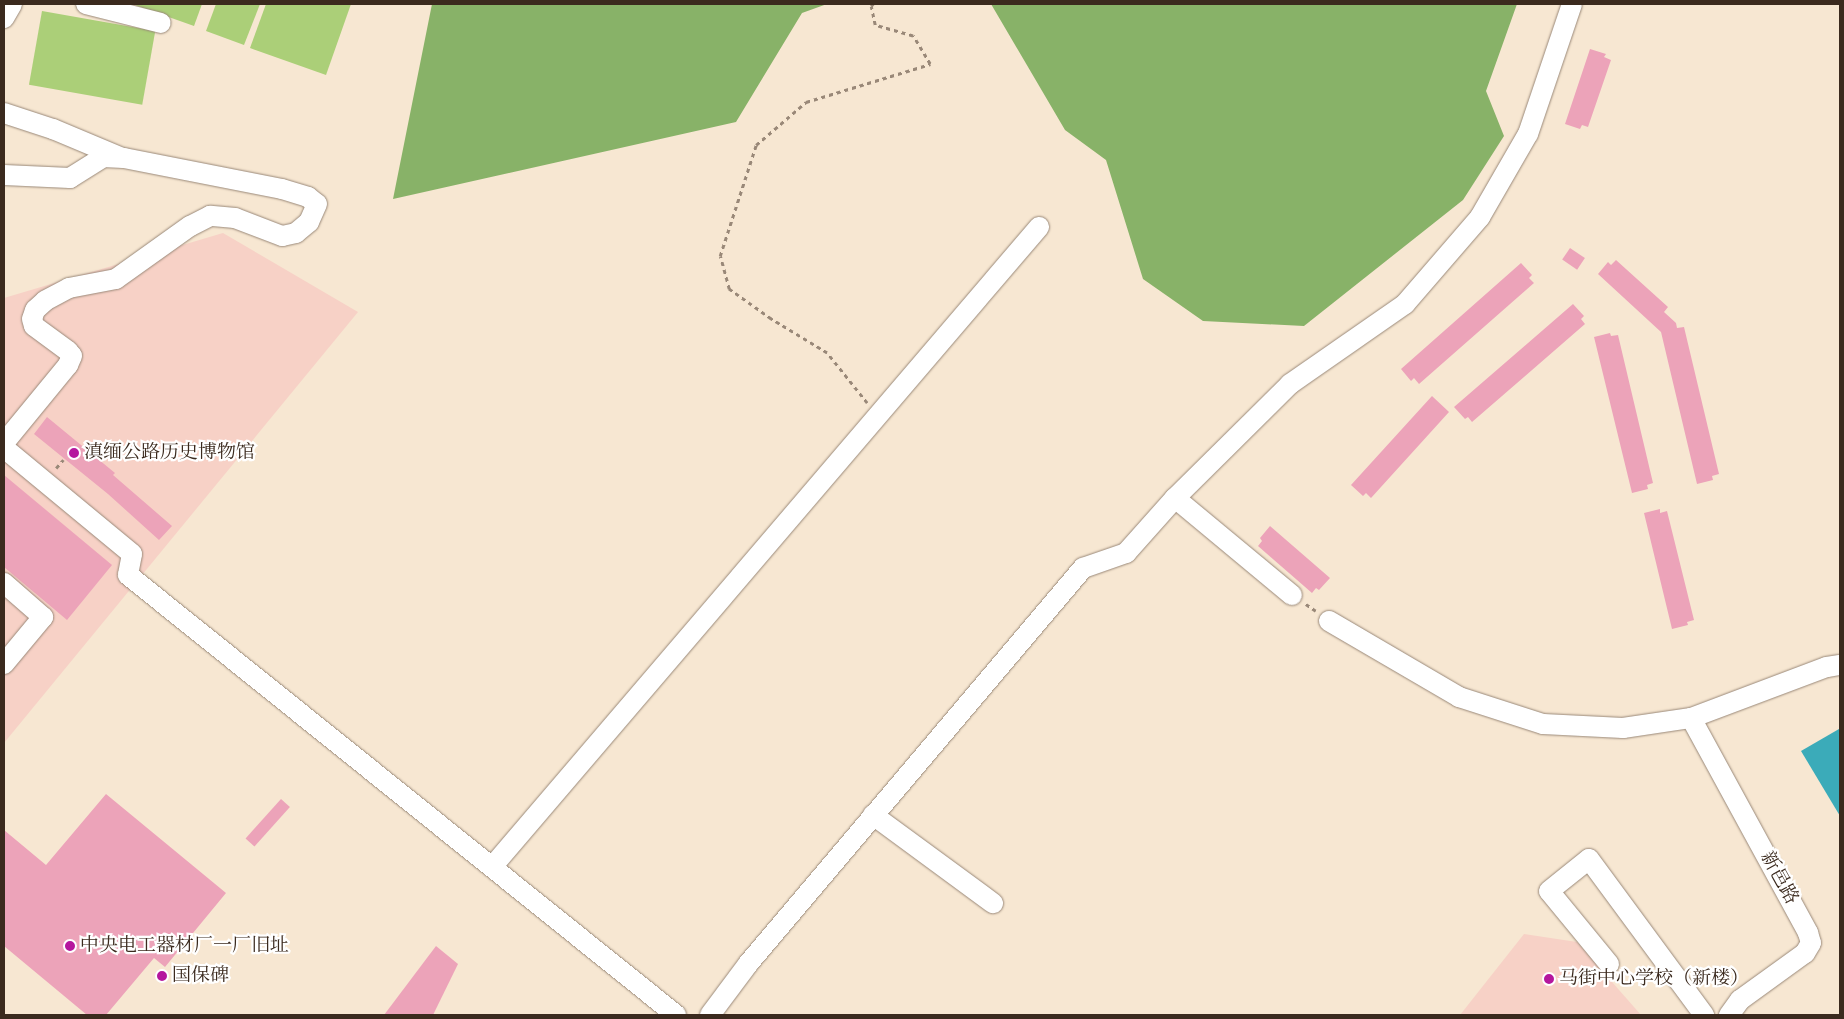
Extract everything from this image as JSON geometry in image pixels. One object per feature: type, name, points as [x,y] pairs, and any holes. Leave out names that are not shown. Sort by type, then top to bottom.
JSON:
[{"type":"street","points":[[4,18],[12,4]]},
{"type":"street","points":[[86,4],[160,23]]},
{"type":"street","points":[[710,1015],[748,964],[1083,568],[1126,553],[1175,498],[1290,384],[1405,304],[1480,217],[1528,134],[1572,4]]},
{"type":"street","points":[[4,113],[53,130],[121,158]]},
{"type":"street","points":[[4,175],[70,178],[103,158],[121,158],[282,189],[310,199],[317,204],[315,213],[309,222],[296,233],[282,236],[235,218],[210,216],[190,226],[116,279],[69,288],[45,300],[35,310],[32,319],[34,326],[72,356],[68,365],[4,443]]},
{"type":"street","points":[[492,867],[1039,227]]},
{"type":"street","points":[[4,448],[132,554],[128,575],[676,1015]]},
{"type":"street","points":[[1175,498],[1292,595]]},
{"type":"street","points":[[4,583],[43,617],[4,664]]},
{"type":"street","points":[[1329,621],[1459,697],[1543,724],[1623,728],[1691,718],[1827,667],[1840,665]]},
{"type":"street","name":"新邑路","points":[[1691,718],[1808,933],[1811,943],[1805,953],[1740,1000],[1729,1015]]},
{"type":"street","points":[[873,815],[993,903]]},
{"type":"street","points":[[1609,964],[1549,891],[1589,859],[1704,1015]]},
{"type":"path","points":[[873,4],[871,6],[876,24],[913,36],[930,64],[806,102],[756,145],[720,256],[729,289],[771,319],[827,353],[877,416]]},
{"type":"path","points":[[1292,595],[1329,621]]},
{"type":"shaded area","points":[[223,233],[358,312],[4,743],[4,298]]},
{"type":"shaded area","name":"马街中心学校（新楼）","points":[[1524,934],[1577,942],[1641,1015],[1460,1015]]},
{"type":"green space","points":[[132,4],[202,4],[194,26]]},
{"type":"green space","points":[[216,4],[260,4],[244,45],[206,31]]},
{"type":"green space","points":[[266,4],[351,4],[326,75],[250,48]]},
{"type":"green space","points":[[432,4],[827,4],[802,13],[736,122],[393,199]]},
{"type":"green space","points":[[991,4],[1517,4],[1486,91],[1504,136],[1463,200],[1304,326],[1203,321],[1143,279],[1106,160],[1065,130]]},
{"type":"green space","points":[[42,11],[155,31],[142,105],[29,85]]},
{"type":"water","points":[[1840,730],[1840,816],[1801,751]]},
{"type":"building","points":[[1590,49],[1606,54],[1604,57],[1611,60],[1588,127],[1582,125],[1580,129],[1565,124]]},
{"type":"building","points":[[1570,248],[1585,258],[1577,270],[1562,260]]},
{"type":"building","points":[[1616,260],[1668,307],[1664,312],[1676,323],[1677,328],[1684,327],[1719,474],[1712,476],[1713,480],[1697,484],[1661,332],[1598,274],[1608,262],[1611,265]]},
{"type":"building","points":[[1521,263],[1532,275],[1529,278],[1534,283],[1419,384],[1414,378],[1411,381],[1401,369]]},
{"type":"building","points":[[1573,304],[1584,316],[1581,319],[1585,324],[1472,422],[1468,417],[1465,419],[1454,407]]},
{"type":"building","points":[[1610,333],[1611,336],[1618,335],[1653,483],[1647,485],[1648,489],[1632,493],[1594,337]]},
{"type":"building","points":[[1432,396],[1449,412],[1371,498],[1366,493],[1363,496],[1351,485]]},
{"type":"building","points":[[47,417],[115,473],[113,475],[172,526],[159,540],[108,494],[34,434]]},
{"type":"building","points":[[4,475],[112,565],[67,620],[4,567]]},
{"type":"building","points":[[1660,509],[1660,513],[1667,511],[1694,620],[1687,622],[1688,625],[1672,629],[1644,513]]},
{"type":"building","points":[[1270,526],[1330,578],[1319,590],[1316,588],[1312,593],[1258,546],[1262,541],[1260,538]]},
{"type":"building","points":[[106,794],[226,893],[165,967],[154,958],[106,1015],[87,1015],[4,946],[4,830],[46,865]]},
{"type":"building","points":[[281,799],[290,807],[254,846],[246,838]]},
{"type":"building","points":[[436,946],[458,964],[433,1015],[384,1015]]},
{"type":"place","name":"滇缅公路历史博物馆","points":[[74,453]]},
{"type":"place","name":"中央电工器材厂一厂旧址","points":[[70,946]]},
{"type":"place","name":"国保碑","points":[[162,976]]},
{"type":"place","name":"马街中心学校（新楼）","points":[[1549,979]]}]
